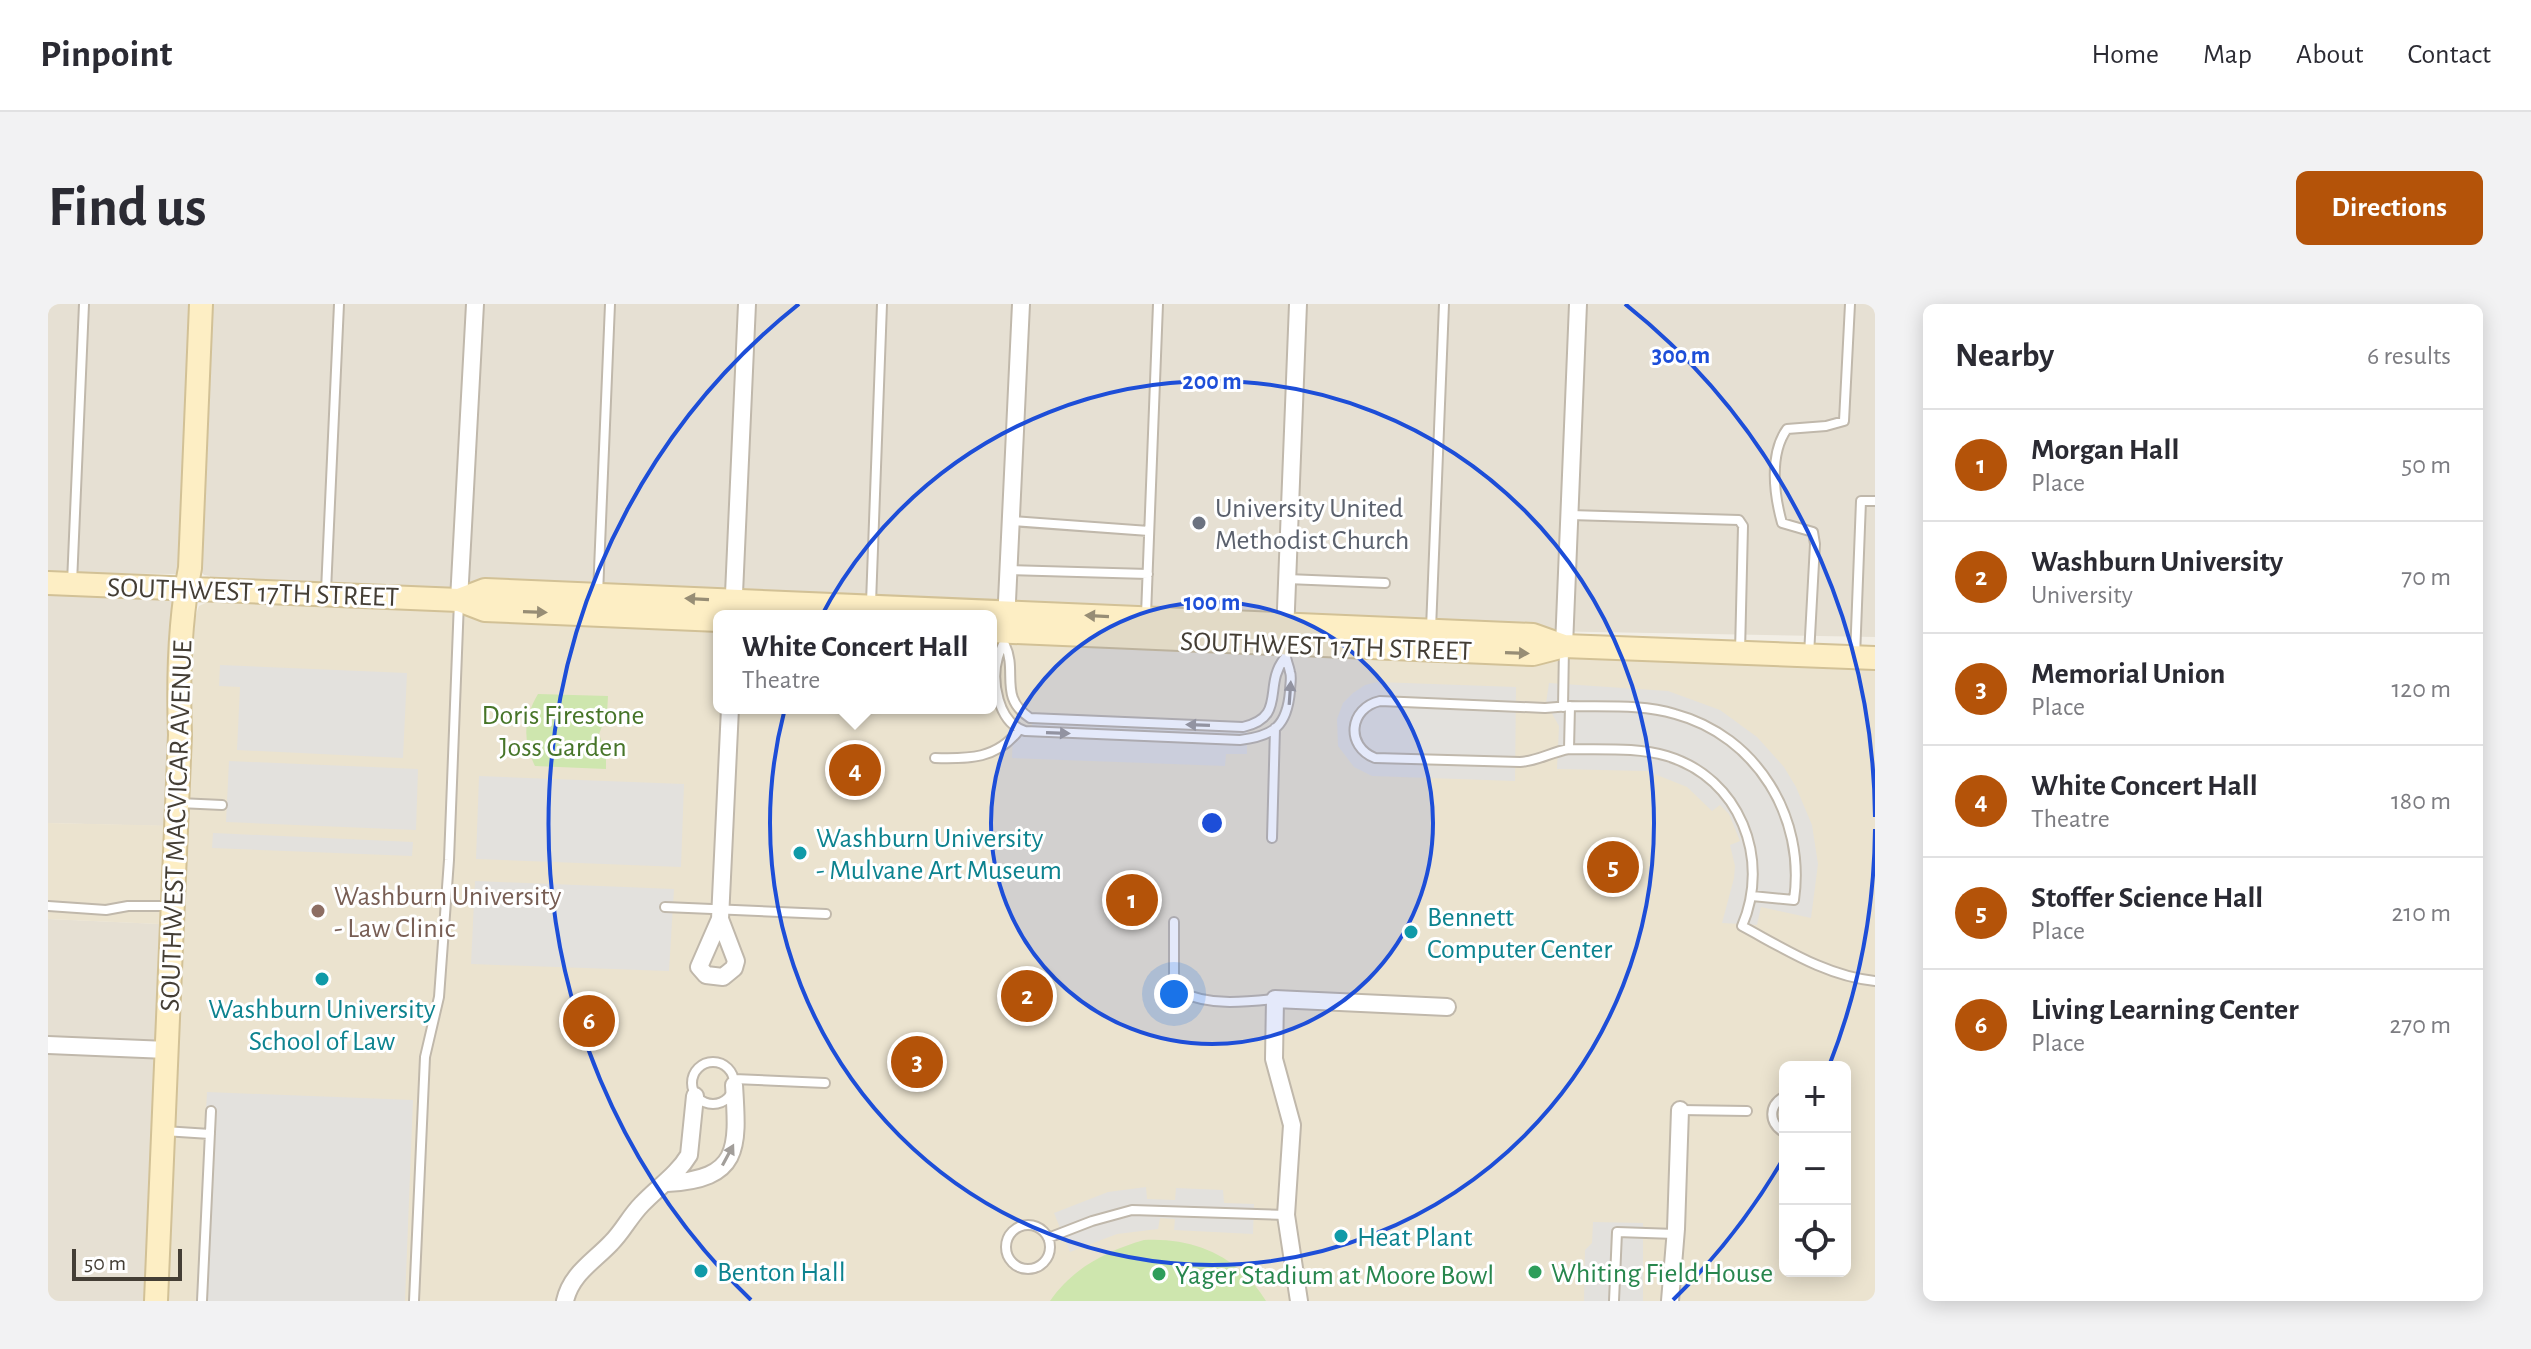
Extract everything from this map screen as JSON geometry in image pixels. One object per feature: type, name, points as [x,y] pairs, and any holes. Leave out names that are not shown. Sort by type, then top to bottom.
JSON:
[{"type":"main road","name":"SOUTHWEST MACVICAR AVENUE","points":[[156,1301],[180,735],[179,689],[183,606],[190,568],[201,304]]},
{"type":"main road","name":"SOUTHWEST 17TH STREET","points":[[48,583],[459,600],[485,610],[713,620]]},
{"type":"main road","name":"SOUTHWEST 17TH STREET","points":[[459,600],[485,590],[598,595],[733,608],[871,607],[888,610]]},
{"type":"main road","name":"SOUTHWEST 17TH STREET","points":[[1002,630],[1146,618],[1285,642],[1431,630],[1533,635],[1564,646]]},
{"type":"main road","name":"SOUTHWEST 17TH STREET","points":[[1002,630],[1533,654],[1564,646],[1865,658]]},
{"type":"street","points":[[459,600],[475,304]]},
{"type":"street","points":[[733,608],[747,304]]},
{"type":"street","points":[[1002,630],[1011,521],[1021,304]]},
{"type":"street","points":[[1285,642],[1298,304]]},
{"type":"street","points":[[1564,646],[1578,304]]},
{"type":"street","points":[[720,914],[730,714]]},
{"type":"street","points":[[1299,1301],[1286,1215],[1292,1125],[1274,1059],[1275,999],[1447,1007]]},
{"type":"street","points":[[48,1045],[167,1050]]},
{"type":"street","points":[[667,1183],[707,1177],[720,1170],[728,1160],[736,1135],[734,1082]]},
{"type":"street","points":[[565,1301],[572,1283],[582,1270],[610,1245],[641,1204],[667,1183],[689,1155],[695,1096]]},
{"type":"street","points":[[1670,1301],[1680,1110]]},
{"type":"lane","points":[[72,583],[84,304]]},
{"type":"lane","points":[[326,593],[339,304]]},
{"type":"lane","points":[[598,595],[610,304]]},
{"type":"lane","points":[[871,607],[882,304]]},
{"type":"lane","points":[[1146,618],[1158,304]]},
{"type":"lane","points":[[1431,630],[1444,304]]},
{"type":"lane","points":[[1809,656],[1813,532],[1782,523],[1777,506],[1775,460],[1780,439],[1787,429],[1826,426],[1844,421],[1850,304]]},
{"type":"lane","points":[[1865,658],[1861,501],[1875,501]]},
{"type":"lane","points":[[1569,515],[1739,520],[1743,526],[1740,653]]},
{"type":"lane","points":[[1011,521],[1149,531]]},
{"type":"lane","points":[[1008,570],[1148,574]]},
{"type":"lane","points":[[1287,579],[1385,583]]},
{"type":"lane","points":[[414,1301],[425,1057],[439,997],[448,873],[459,600]]},
{"type":"lane","points":[[1002,630],[1011,657],[1009,688],[1015,704],[1030,718],[1243,727],[1257,724],[1267,716],[1272,705],[1274,671],[1285,642]]},
{"type":"lane","points":[[997,674],[1002,630]]},
{"type":"lane","points":[[997,696],[1003,711],[1019,730],[1240,740],[1263,737],[1280,725],[1288,708],[1291,673],[1285,642]]},
{"type":"lane","points":[[1564,646],[1569,749]]},
{"type":"lane","points":[[1752,896],[1794,900],[1796,866],[1791,833],[1783,809],[1767,779],[1751,759],[1718,733],[1680,715],[1646,708],[1545,708],[1380,701],[1362,710],[1356,718],[1354,732],[1359,747],[1375,758],[1520,762],[1538,761],[1554,751],[1569,749],[1659,754],[1683,762],[1709,779],[1731,801],[1748,834],[1754,865],[1752,896],[1742,926],[1848,979],[1875,981]]},
{"type":"lane","points":[[1272,838],[1275,728]]},
{"type":"lane","points":[[935,758],[972,759],[989,755],[1005,745],[1019,730]]},
{"type":"lane","points":[[177,803],[222,805]]},
{"type":"lane","points":[[48,906],[106,910],[141,905],[172,906]]},
{"type":"lane","points":[[665,907],[720,914],[826,914]]},
{"type":"lane","points":[[1174,922],[1174,976],[1181,992],[1203,1000],[1240,1002],[1275,999]]},
{"type":"lane","points":[[705,1063],[722,1064],[730,1070],[734,1082],[728,1099],[711,1105],[695,1096],[692,1078],[698,1067],[705,1063]]},
{"type":"lane","points":[[734,1082],[825,1083]]},
{"type":"lane","points":[[1779,1100],[1771,1113],[1779,1128]]},
{"type":"lane","points":[[1680,1110],[1747,1111]]},
{"type":"lane","points":[[202,1301],[211,1111]]},
{"type":"lane","points":[[163,1131],[210,1134]]},
{"type":"lane","points":[[1048,1238],[1132,1210],[1286,1215]]},
{"type":"lane","points":[[1018,1227],[1038,1227],[1048,1238],[1048,1256],[1036,1267],[1018,1266],[1006,1247],[1008,1237],[1018,1227]]},
{"type":"lane","points":[[1614,1301],[1617,1232],[1675,1234]]},
{"type":"shaded area","points":[[48,304],[191,304],[179,574],[48,573]]},
{"type":"shaded area","points":[[208,304],[1875,304],[1875,637],[997,621],[997,610],[713,610],[713,616],[209,606],[210,576],[199,569]]},
{"type":"shaded area","points":[[48,594],[166,597],[172,602],[175,620],[164,826],[48,823]]},
{"type":"shaded area","points":[[212,600],[713,625],[713,714],[997,714],[997,636],[1875,670],[1875,1301],[166,1301],[181,925],[48,919],[48,823],[186,826],[195,618],[199,606]]},
{"type":"shaded area","points":[[220,665],[407,673],[403,758],[237,750],[240,687],[219,686]]},
{"type":"shaded area","points":[[1377,682],[1516,687],[1515,781],[1372,776],[1354,767],[1338,746],[1337,719],[1343,703],[1353,693]]},
{"type":"shaded area","points":[[1549,683],[1668,691],[1720,710],[1757,737],[1784,767],[1812,825],[1818,864],[1811,918],[1761,907],[1757,925],[1722,923],[1734,878],[1735,866],[1730,845],[1740,841],[1729,814],[1720,805],[1712,811],[1687,787],[1647,771],[1557,769],[1559,726],[1546,703]]},
{"type":"shaded area","points":[[1032,719],[1247,727],[1247,754],[1226,754],[1225,766],[1012,758],[1013,731],[1032,731]]},
{"type":"shaded area","points":[[229,761],[418,769],[416,830],[226,822]]},
{"type":"shaded area","points":[[479,776],[684,784],[681,867],[476,859]]},
{"type":"shaded area","points":[[213,833],[413,842],[412,856],[212,848]]},
{"type":"shaded area","points":[[475,881],[674,889],[669,971],[471,964]]},
{"type":"shaded area","points":[[48,919],[161,924],[146,1301],[48,1301]]},
{"type":"shaded area","points":[[207,1092],[413,1100],[405,1301],[196,1301]]},
{"type":"shaded area","points":[[1146,1187],[1147,1199],[1175,1200],[1176,1188],[1223,1190],[1224,1203],[1254,1204],[1253,1234],[1174,1230],[1175,1219],[1160,1218],[1158,1229],[1117,1234],[1070,1252],[1054,1213],[1108,1192]]},
{"type":"shaded area","points":[[1593,1222],[1643,1223],[1643,1301],[1584,1301],[1585,1250],[1592,1243]]},
{"type":"green space","name":"Doris Firestone Joss Garden","points":[[538,694],[608,696],[607,714],[599,734],[606,754],[606,769],[535,766],[526,729]]},
{"type":"green space","name":"Yager Stadium at Moore Bowl","points":[[1144,1240],[1181,1242],[1214,1253],[1243,1272],[1266,1301],[1050,1301],[1069,1279],[1091,1262]]},
{"type":"place","name":"University United Methodist Church","points":[[1199,523]]},
{"type":"place","name":"White Concert Hall","points":[[855,770]]},
{"type":"place","name":"Washburn University - Mulvane Art Museum","points":[[800,853]]},
{"type":"place","name":"Stoffer Science Hall","points":[[1613,867]]},
{"type":"place","name":"Morgan Hall","points":[[1132,900]]},
{"type":"place","name":"Washburn University - Law Clinic","points":[[318,911]]},
{"type":"place","name":"Bennett Computer Center","points":[[1411,932]]},
{"type":"place","name":"Washburn University School of Law","points":[[322,979]]},
{"type":"place","name":"Washburn University","points":[[1027,996]]},
{"type":"place","name":"Living Learning Center","points":[[589,1021]]},
{"type":"place","name":"Memorial Union","points":[[917,1062]]},
{"type":"place","name":"Heat Plant","points":[[1341,1236]]},
{"type":"place","name":"Benton Hall","points":[[701,1271]]},
{"type":"place","name":"Whiting Field House","points":[[1535,1272]]},
{"type":"place","name":"Yager Stadium at Moore Bowl","points":[[1159,1274]]}]
